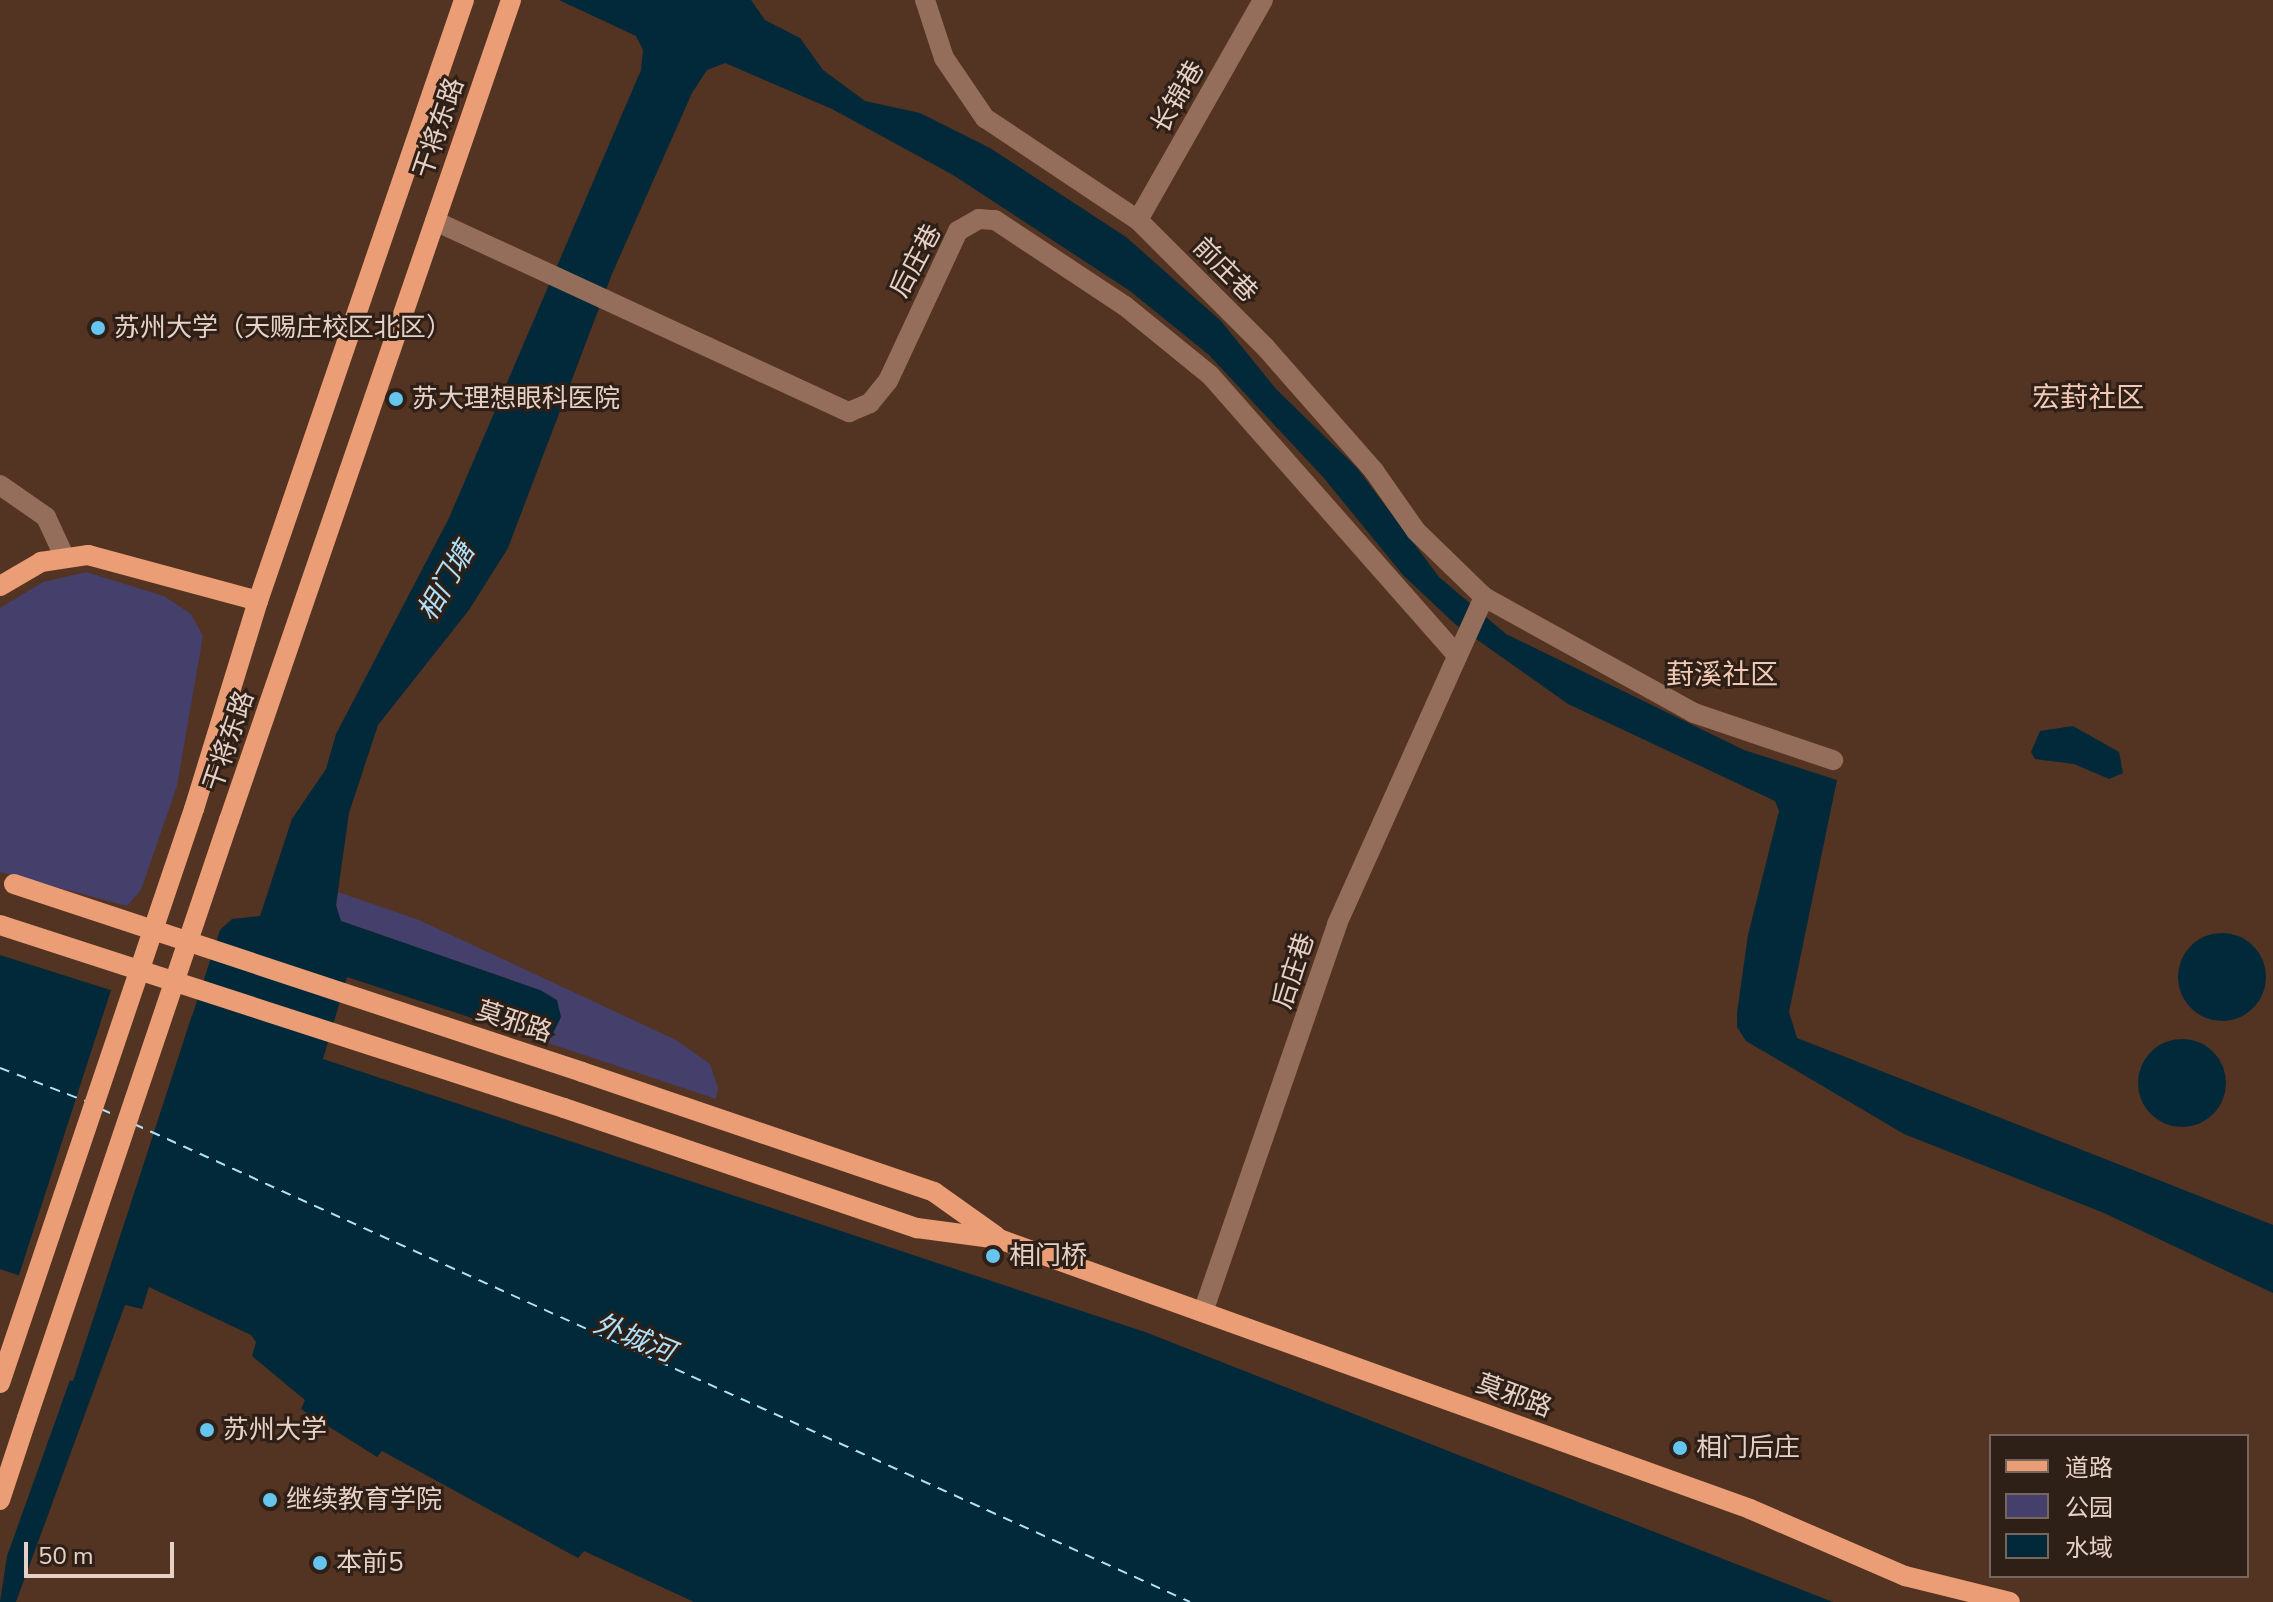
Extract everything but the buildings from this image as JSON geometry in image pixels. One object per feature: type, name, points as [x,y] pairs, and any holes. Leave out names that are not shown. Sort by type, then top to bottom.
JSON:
[{"type":"main road","name":"干将东路","points":[[0,1383],[194,809],[258,601],[464,0]]},
{"type":"main road","name":"干将东路","points":[[0,1500],[229,820],[511,0]]},
{"type":"main road","points":[[0,586],[29,567],[64,556],[103,556],[258,601]]},
{"type":"main road","name":"莫邪路","points":[[7,882],[934,1192],[999,1239]]},
{"type":"main road","name":"莫邪路","points":[[0,925],[564,1108],[917,1228],[999,1239],[1750,1509],[1905,1576],[2010,1602]]},
{"type":"street","name":"前庄巷","points":[[925,0],[944,58],[985,118],[1138,220],[1266,348],[1374,471],[1416,531],[1484,597],[1694,713],[1833,760]]},
{"type":"street","name":"长锦巷","points":[[1138,220],[1263,0]]},
{"type":"street","name":"后庄巷","points":[[435,221],[836,409],[859,410],[888,381],[958,231],[979,219],[995,220],[1125,306],[1210,375],[1459,648]]},
{"type":"street","points":[[0,485],[46,517],[64,556]]},
{"type":"street","name":"后庄巷","points":[[1203,1312],[1337,924],[1484,597]]},
{"type":"green space","points":[[86,572],[164,596],[191,614],[203,636],[177,786],[141,890],[127,906],[0,872],[0,608],[43,582]]},
{"type":"green space","points":[[338,892],[419,920],[676,1040],[710,1064],[718,1088],[716,1099],[548,1043],[561,1017],[514,981],[341,921],[335,916]]},
{"type":"water","points":[[559,0],[751,0],[765,20],[800,38],[823,70],[865,101],[920,113],[990,148],[1126,237],[1221,321],[1276,389],[1357,468],[1439,577],[1506,634],[1744,750],[1837,780],[1789,1012],[1797,1038],[2273,1225],[2273,1293],[2104,1213],[1904,1134],[1746,1041],[1737,1027],[1737,1013],[1748,935],[1779,811],[1775,801],[1568,704],[1455,624],[1403,575],[1323,477],[1209,355],[1130,291],[953,175],[832,109],[725,63],[707,70],[692,93],[612,274],[508,548],[469,610],[378,725],[349,813],[336,905],[341,921],[540,990],[557,1000],[561,1017],[548,1043],[347,977],[323,1059],[1145,1332],[1833,1602],[694,1602],[584,1551],[578,1558],[382,1451],[377,1457],[301,1409],[305,1400],[252,1356],[256,1342],[251,1335],[149,1287],[142,1309],[125,1305],[16,1602],[0,1602],[7,1556],[98,1302],[0,1269],[0,955],[192,1016],[220,930],[232,919],[260,916],[292,819],[326,769],[336,734],[449,518],[641,70],[643,50],[636,36]]},
{"type":"water","points":[[2073,726],[2119,752],[2123,773],[2109,779],[2074,764],[2035,759],[2031,752],[2040,731]]},
{"type":"water","points":[[2222,933],[2247,940],[2259,952],[2266,977],[2259,1002],[2247,1014],[2222,1021],[2197,1014],[2185,1002],[2178,977],[2185,952],[2197,940]]},
{"type":"water","points":[[2182,1039],[2207,1046],[2219,1058],[2226,1083],[2219,1108],[2207,1120],[2182,1127],[2157,1120],[2145,1108],[2138,1083],[2145,1058],[2157,1046]]},
{"type":"pier","points":[[222,923],[73,1381],[69,1380],[94,1304],[18,1278],[112,987],[189,1011]]},
{"type":"ferry route","points":[[0,1068],[85,1101]]},
{"type":"ferry route","points":[[101,1109],[117,1116]]},
{"type":"ferry route","points":[[134,1124],[1190,1602]]},
{"type":"place","name":"苏州大学（天赐庄校区北区）","points":[[98,328]]},
{"type":"place","name":"苏大理想眼科医院","points":[[396,399]]},
{"type":"place","name":"相门桥","points":[[993,1256]]},
{"type":"place","name":"苏州大学","points":[[207,1430]]},
{"type":"place","name":"相门后庄","points":[[1680,1448]]},
{"type":"place","name":"继续教育学院","points":[[270,1500]]},
{"type":"place","name":"本前5","points":[[320,1563]]},
{"type":"district","name":"宏葑社区","points":[[2088,398]]},
{"type":"district","name":"葑溪社区","points":[[1722,675]]},
{"type":"water label","name":"相门塘","points":[[446,582]]},
{"type":"water label","name":"外城河","points":[[634,1338]]}]
